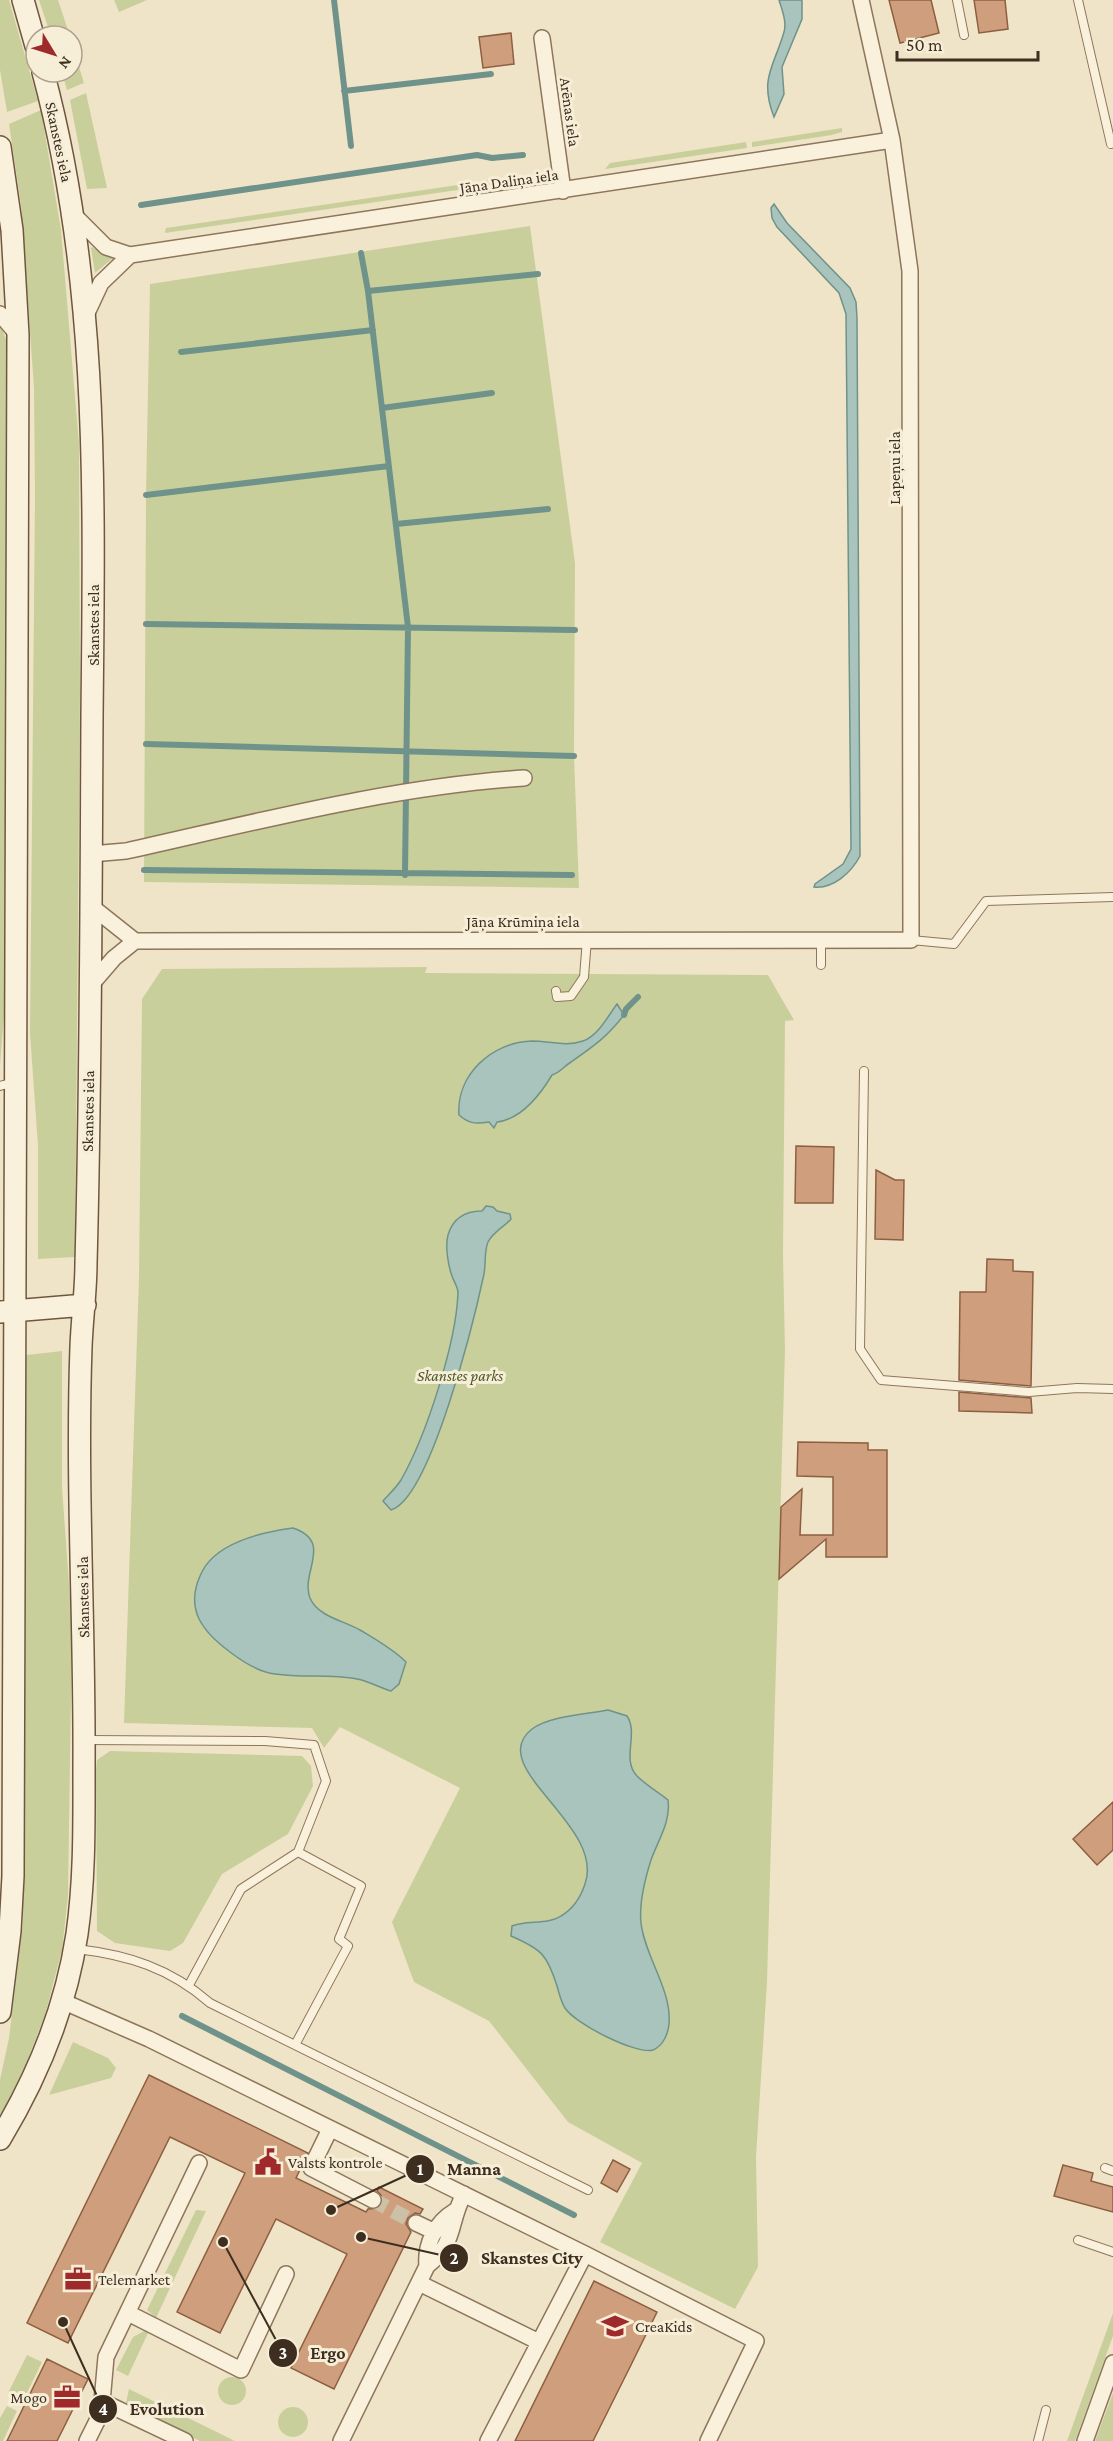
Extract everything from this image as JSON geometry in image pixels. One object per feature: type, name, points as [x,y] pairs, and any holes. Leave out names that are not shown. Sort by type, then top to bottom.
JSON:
[{"type":"main road","points":[[22,0],[29,24]]},
{"type":"main road","name":"Skanstes iela","points":[[0,2139],[30,2084],[62,2001],[74,1949],[83,1865],[84,1740],[80,1416],[81,1342],[85,1305],[91,906],[94,549],[92,408],[86,316],[74,215],[55,116],[46,84]]},
{"type":"main road","points":[[0,147],[6,237],[18,335],[8,1084],[10,1931],[0,2012]]},
{"type":"main road","points":[[8,1310],[85,1305]]},
{"type":"street","name":"Lapeņu iela","points":[[861,0],[892,140],[910,271],[911,940]]},
{"type":"street","name":"Arēnas iela","points":[[542,38],[563,191]]},
{"type":"street","name":"Jāņa Daliņa iela","points":[[130,255],[892,140]]},
{"type":"street","points":[[74,215],[106,247],[130,255],[100,283],[86,316]]},
{"type":"street","points":[[0,314],[18,335]]},
{"type":"street","points":[[91,854],[126,850],[387,794],[483,780],[524,778]]},
{"type":"street","points":[[89,987],[114,958],[135,941],[91,906]]},
{"type":"street","name":"Jāņa Krūmiņa iela","points":[[135,941],[911,940]]},
{"type":"street","points":[[62,2001],[149,2039],[756,2341],[708,2441]]},
{"type":"street","points":[[330,2129],[311,2168],[373,2200]]},
{"type":"street","points":[[87,2441],[101,2413],[106,2357],[199,2163]]},
{"type":"street","points":[[340,2441],[427,2266],[440,2256],[455,2226],[455,2211],[464,2194]]},
{"type":"street","points":[[427,2266],[426,2251],[441,2219],[455,2211]]},
{"type":"street","points":[[416,2223],[435,2232]]},
{"type":"street","points":[[488,2441],[585,2254]]},
{"type":"street","points":[[128,2313],[241,2370],[286,2274]]},
{"type":"street","points":[[419,2283],[539,2342]]},
{"type":"street","points":[[1085,2441],[1113,2363]]},
{"type":"street","points":[[103,2402],[185,2441]]},
{"type":"lane","points":[[957,0],[964,34]]},
{"type":"lane","points":[[1078,0],[1111,144]]},
{"type":"lane","points":[[911,940],[954,944],[986,901],[1113,897]]},
{"type":"lane","points":[[556,991],[557,997],[571,996],[584,977],[587,939]]},
{"type":"lane","points":[[821,939],[821,965]]},
{"type":"lane","points":[[864,1071],[860,1349],[881,1380],[1029,1392],[1077,1388],[1113,1389]]},
{"type":"lane","points":[[84,1740],[265,1741],[314,1745],[326,1781],[298,1852],[241,1889],[189,1985]]},
{"type":"lane","points":[[295,2045],[348,1946],[339,1939],[361,1887],[298,1852]]},
{"type":"lane","points":[[74,1949],[119,1954],[135,1959],[189,1985],[210,2003],[588,2190]]},
{"type":"lane","points":[[1078,2240],[1113,2252]]},
{"type":"lane","points":[[1038,2441],[1046,2410]]},
{"type":"green space","points":[[0,0],[9,0],[24,52],[24,84],[33,84],[38,101],[7,112],[0,70]]},
{"type":"green space","points":[[39,0],[58,0],[66,24],[47,24]]},
{"type":"green space","points":[[114,0],[147,0],[119,12]]},
{"type":"green space","points":[[65,84],[82,84],[67,90]]},
{"type":"green space","points":[[86,93],[107,188],[87,189],[70,100]]},
{"type":"green space","points":[[41,110],[61,230],[79,444],[80,692],[75,1257],[38,1259],[38,1146],[30,1033],[34,388],[21,205],[9,124]]},
{"type":"green space","points":[[842,128],[842,132],[832,135],[752,147],[752,142]]},
{"type":"green space","points":[[746,142],[747,148],[605,169],[610,163]]},
{"type":"green space","points":[[505,178],[512,182],[165,233],[166,228]]},
{"type":"green space","points":[[530,226],[575,563],[574,756],[579,888],[144,882],[146,495],[150,284]]},
{"type":"green space","points":[[91,248],[113,258],[95,273]]},
{"type":"green space","points":[[0,324],[6,339],[8,445],[7,976],[0,1066]]},
{"type":"green space","name":"Skanstes parks","points":[[427,967],[425,973],[768,975],[794,1020],[785,1021],[783,1255],[785,1350],[767,1982],[756,2157],[758,2267],[735,2309],[600,2242],[642,2163],[568,2122],[489,2021],[414,1982],[392,1922],[460,1788],[340,1727],[324,1748],[312,1728],[124,1723],[139,1278],[142,999],[162,969]]},
{"type":"green space","points":[[62,1351],[62,1487],[72,1626],[68,1896],[62,1950],[45,2015],[21,2077],[0,2119],[0,2080],[9,2038],[23,1923],[26,1355]]},
{"type":"green space","points":[[110,1751],[302,1756],[311,1766],[313,1786],[288,1834],[222,1874],[183,1943],[170,1951],[115,1943],[97,1931],[96,1769],[97,1760]]},
{"type":"green space","points":[[73,2042],[108,2058],[116,2068],[111,2078],[49,2095]]},
{"type":"green space","points":[[196,2210],[206,2211],[156,2318],[147,2310]]},
{"type":"green space","points":[[1113,2313],[1113,2336],[1075,2441],[1067,2441]]},
{"type":"green space","points":[[146,2330],[149,2331],[128,2376],[116,2370],[133,2337]]},
{"type":"green space","points":[[27,2355],[42,2362],[23,2401],[8,2393]]},
{"type":"green space","points":[[232,2377],[242,2381],[246,2391],[242,2401],[232,2405],[222,2401],[218,2391],[222,2381]]},
{"type":"green space","points":[[129,2389],[235,2441],[200,2441],[132,2408],[126,2403]]},
{"type":"green space","points":[[1113,2393],[1113,2441],[1095,2441]]},
{"type":"green space","points":[[7,2406],[17,2411],[3,2441],[0,2441],[0,2418]]},
{"type":"green space","points":[[293,2407],[304,2411],[308,2422],[304,2433],[293,2437],[282,2433],[278,2422],[282,2411]]},
{"type":"water","points":[[779,0],[802,0],[802,19],[782,67],[784,94],[774,117],[768,82],[785,28]]},
{"type":"water","points":[[774,204],[787,223],[850,288],[856,302],[860,856],[841,879],[821,887],[814,887],[843,864],[851,849],[846,314],[839,293],[777,227],[772,218],[771,208]]},
{"type":"water","points":[[617,1004],[624,1015],[618,1023],[593,1046],[552,1075],[536,1098],[522,1111],[497,1122],[494,1128],[489,1122],[473,1123],[459,1115],[460,1100],[470,1074],[491,1054],[517,1043],[532,1041],[570,1044],[583,1041],[598,1030]]},
{"type":"water","points":[[486,1206],[510,1214],[511,1219],[488,1242],[484,1274],[471,1327],[436,1441],[421,1474],[406,1498],[391,1510],[383,1501],[401,1480],[411,1461],[438,1389],[452,1338],[458,1293],[448,1261],[448,1235],[457,1220],[471,1212],[482,1211]]},
{"type":"water","points":[[293,1528],[305,1534],[312,1541],[314,1549],[308,1588],[310,1598],[319,1610],[378,1641],[406,1662],[399,1684],[391,1691],[357,1679],[285,1675],[257,1669],[220,1644],[199,1619],[196,1610],[196,1588],[206,1565],[216,1555],[227,1547],[253,1536]]},
{"type":"water","points":[[608,1710],[627,1716],[630,1723],[632,1769],[637,1776],[668,1800],[668,1816],[649,1867],[641,1908],[643,1936],[663,1986],[669,2011],[666,2036],[660,2046],[653,2050],[633,2048],[580,2022],[562,2003],[546,1960],[536,1949],[511,1936],[512,1926],[550,1921],[569,1910],[579,1898],[585,1884],[587,1862],[579,1840],[533,1779],[523,1761],[521,1744],[532,1729],[548,1721]]},
{"type":"building","points":[[889,0],[931,0],[939,33],[900,43]]},
{"type":"building","points":[[974,0],[1005,0],[1008,29],[979,33]]},
{"type":"building","points":[[511,33],[514,64],[483,68],[479,37]]},
{"type":"building","points":[[796,1146],[834,1147],[833,1203],[795,1203]]},
{"type":"building","points":[[876,1170],[895,1180],[904,1180],[903,1240],[875,1239]]},
{"type":"building","points":[[987,1259],[1013,1260],[1013,1271],[1033,1272],[1031,1386],[959,1380],[960,1292],[986,1292]]},
{"type":"building","points":[[959,1392],[1031,1398],[1032,1413],[959,1411]]},
{"type":"building","points":[[798,1442],[868,1443],[868,1450],[887,1450],[887,1557],[826,1557],[826,1539],[779,1579],[781,1507],[802,1489],[800,1535],[833,1535],[833,1477],[797,1476]]},
{"type":"building","points":[[1113,1802],[1113,1850],[1097,1865],[1073,1839]]},
{"type":"building","points":[[149,2075],[308,2153],[296,2178],[366,2212],[382,2204],[381,2195],[377,2191],[379,2187],[423,2209],[420,2214],[415,2213],[408,2218],[406,2224],[411,2232],[334,2389],[291,2368],[347,2254],[276,2219],[220,2333],[177,2312],[245,2173],[170,2137],[68,2343],[27,2323]]},
{"type":"building","points":[[613,2160],[630,2169],[617,2192],[601,2183]]},
{"type":"building","points":[[1063,2165],[1093,2173],[1091,2181],[1113,2187],[1113,2212],[1054,2196]]},
{"type":"building","points":[[594,2281],[657,2312],[630,2367],[593,2441],[515,2441]]},
{"type":"building","points":[[47,2359],[88,2379],[57,2441],[7,2441]]},
{"type":"waterway","points":[[334,0],[351,146]]},
{"type":"waterway","points":[[344,91],[491,74]]},
{"type":"waterway","points":[[141,205],[477,155],[492,158],[523,155]]},
{"type":"waterway","points":[[361,253],[368,291],[408,627],[405,875]]},
{"type":"waterway","points":[[368,291],[538,274]]},
{"type":"waterway","points":[[181,352],[373,330]]},
{"type":"waterway","points":[[382,408],[492,393]]},
{"type":"waterway","points":[[146,495],[389,466]]},
{"type":"waterway","points":[[396,524],[548,509]]},
{"type":"waterway","points":[[146,624],[575,630]]},
{"type":"waterway","points":[[146,744],[574,756]]},
{"type":"waterway","points":[[144,870],[572,875]]},
{"type":"waterway","points":[[624,1015],[626,1009],[638,997]]},
{"type":"waterway","points":[[182,2016],[574,2215]]},
{"type":"tunnel","points":[[373,2200],[416,2223]]},
{"type":"place","name":"Valsts kontrole","points":[[268,2162]]},
{"type":"place","name":"Manna","points":[[331,2210]]},
{"type":"place","name":"Skanstes City","points":[[361,2237]]},
{"type":"place","name":"Ergo","points":[[223,2242]]},
{"type":"place","name":"Telemarket","points":[[78,2279]]},
{"type":"place","name":"Evolution","points":[[63,2322]]},
{"type":"place","name":"CreaKids","points":[[615,2326]]},
{"type":"place","name":"Mogo","points":[[67,2397]]}]
